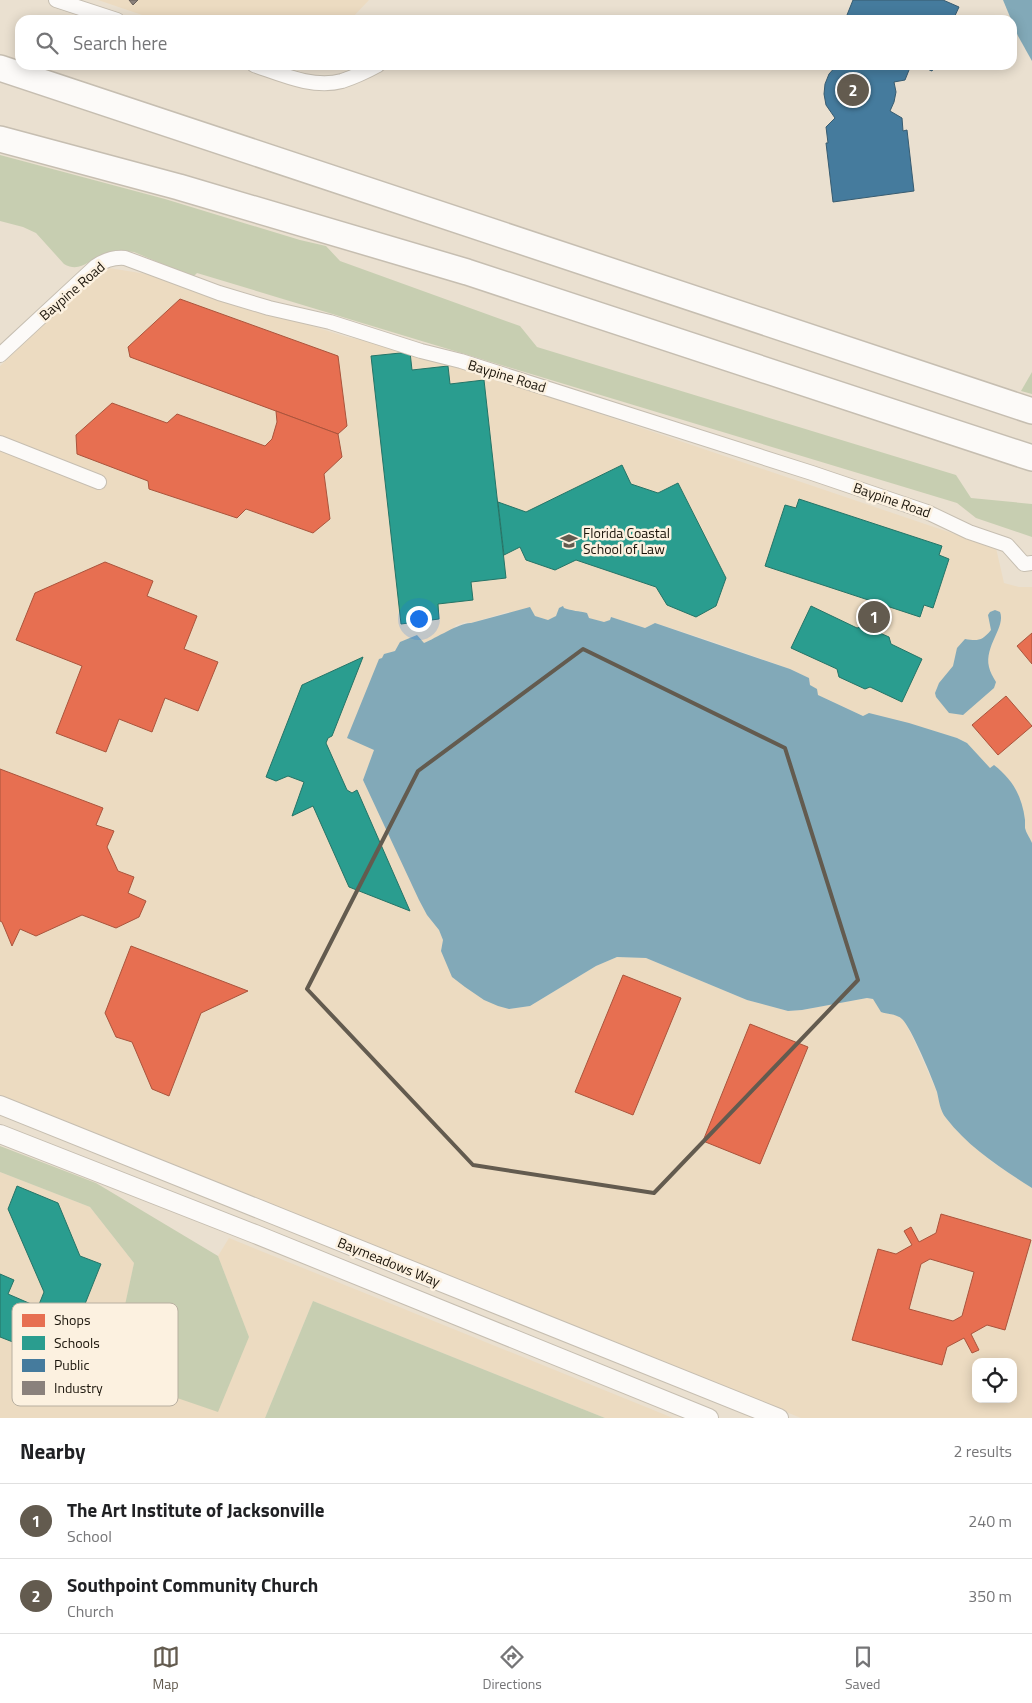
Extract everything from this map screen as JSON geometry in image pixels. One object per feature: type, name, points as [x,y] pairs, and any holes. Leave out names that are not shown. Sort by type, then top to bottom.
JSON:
[{"type":"highway","points":[[0,68],[1032,411]]},
{"type":"highway","points":[[0,138],[179,187],[467,272],[1032,458]]},
{"type":"street","points":[[56,0],[102,15]]},
{"type":"street","points":[[270,70],[295,78],[323,83],[340,81],[366,70]]},
{"type":"street","name":"Baypine Road","points":[[0,356],[96,266],[115,258],[125,258],[219,293],[269,308],[330,322],[838,482],[927,512],[969,532],[1008,545],[1024,564],[1032,563]]},
{"type":"street","points":[[0,443],[99,482]]},
{"type":"street","name":"Baymeadows Way","points":[[0,1106],[779,1418]]},
{"type":"street","name":"Baymeadows Way","points":[[0,1134],[255,1234],[702,1417]]},
{"type":"street","points":[[702,1417],[710,1390]]},
{"type":"highlighted area","points":[[583,649],[785,748],[858,980],[654,1193],[473,1165],[307,989],[418,771]]},
{"type":"shaded area","points":[[98,0],[369,0],[355,15],[142,15]]},
{"type":"shaded area","points":[[109,268],[146,274],[347,337],[411,350],[996,548],[1004,583],[1019,587],[1032,587],[1032,843],[1025,829],[1025,821],[990,769],[967,743],[957,738],[869,714],[863,716],[818,695],[810,685],[809,678],[790,669],[714,642],[655,623],[645,628],[611,617],[610,620],[604,623],[589,618],[580,611],[577,612],[564,608],[559,608],[557,616],[548,620],[507,612],[471,623],[466,622],[456,625],[452,630],[424,643],[384,654],[374,750],[363,780],[427,915],[439,930],[443,940],[441,951],[484,1000],[509,1009],[530,1006],[596,966],[617,957],[646,958],[747,1000],[788,1011],[867,998],[874,999],[881,1012],[903,1019],[936,1090],[944,1116],[958,1132],[992,1162],[1032,1188],[1032,1418],[801,1418],[0,1096],[0,366],[98,274]]},
{"type":"shaded area","points":[[0,1172],[90,1207],[134,1263],[126,1303],[12,1303],[12,1406],[178,1406],[178,1357],[249,1338],[218,1256],[229,1238],[673,1418],[605,1418],[313,1301],[265,1418],[0,1418]]},
{"type":"green space","points":[[0,155],[165,199],[300,240],[326,246],[340,261],[520,326],[537,347],[956,475],[971,498],[1032,504],[1032,537],[976,518],[957,503],[197,273],[193,277],[134,252],[109,252],[81,266],[70,267],[64,264],[36,233],[23,227],[0,221]]},
{"type":"green space","points":[[1032,372],[1032,394],[1021,391]]},
{"type":"green space","points":[[0,1146],[96,1183],[218,1256],[249,1337],[218,1412],[178,1398],[178,1303],[125,1303],[134,1263],[90,1207],[0,1172]]},
{"type":"green space","points":[[313,1301],[605,1418],[265,1418]]},
{"type":"water","points":[[1003,0],[1032,0],[1032,61],[1017,34],[1017,15],[1009,15]]},
{"type":"water","points":[[563,606],[567,609],[587,613],[589,618],[604,622],[610,620],[611,617],[645,628],[655,623],[790,669],[809,678],[810,685],[817,689],[818,695],[863,716],[869,713],[909,723],[967,743],[990,768],[994,765],[1016,789],[1024,811],[1025,828],[1032,843],[1032,1188],[986,1157],[955,1129],[942,1112],[931,1077],[906,1024],[897,1016],[881,1012],[873,999],[867,998],[788,1011],[747,1000],[646,958],[617,957],[596,966],[530,1006],[509,1009],[484,1000],[452,977],[441,951],[443,940],[439,930],[427,915],[419,900],[363,780],[374,750],[347,738],[379,659],[384,654],[395,651],[400,642],[417,635],[424,643],[461,625],[530,607],[535,616],[548,620],[556,616],[559,608]]},
{"type":"water","points":[[995,610],[1000,612],[1001,618],[988,659],[990,671],[996,682],[994,688],[963,715],[949,713],[936,697],[935,693],[939,683],[953,666],[957,648],[965,639],[980,639],[991,630],[988,615]]},
{"type":"building: Shops","points":[[180,299],[338,356],[347,426],[338,434],[130,357],[128,347]]},
{"type":"building: Shops","points":[[112,403],[167,423],[177,414],[265,446],[272,439],[277,422],[276,411],[338,434],[342,457],[324,474],[330,519],[313,533],[246,509],[237,518],[149,489],[148,481],[77,454],[76,435]]},
{"type":"building: Shops","points":[[105,562],[153,581],[147,596],[197,616],[184,649],[218,662],[198,711],[165,698],[152,732],[119,719],[106,752],[56,733],[82,666],[16,640],[35,593]]},
{"type":"building: Shops","points":[[1032,633],[1032,664],[1017,646]]},
{"type":"building: Shops","points":[[1006,696],[1032,726],[998,755],[972,725]]},
{"type":"building: Shops","points":[[0,769],[103,808],[96,825],[114,831],[107,847],[118,871],[134,877],[128,893],[146,901],[139,917],[116,928],[82,915],[36,936],[20,929],[12,946],[0,921]]},
{"type":"building: Shops","points":[[131,946],[248,991],[201,1013],[169,1096],[152,1089],[132,1042],[116,1037],[105,1013]]},
{"type":"building: Shops","points":[[623,975],[681,998],[633,1115],[575,1092]]},
{"type":"building: Shops","points":[[750,1024],[808,1047],[760,1164],[703,1141]]},
{"type":"building: Shops","points":[[941,1214],[1031,1240],[1005,1330],[987,1325],[971,1334],[979,1350],[972,1353],[964,1338],[947,1347],[942,1365],[852,1340],[878,1249],[896,1254],[912,1245],[904,1231],[911,1227],[919,1242],[936,1233]],"holes":[[[930,1259],[974,1272],[962,1316],[953,1321],[909,1309],[921,1264]]]},
{"type":"building: Schools","points":[[410,352],[412,370],[448,366],[450,384],[484,380],[506,578],[471,582],[473,600],[438,604],[439,619],[401,624],[371,356]]},
{"type":"building: Schools","points":[[622,465],[631,484],[658,493],[678,483],[726,578],[716,606],[696,617],[667,605],[656,587],[576,560],[555,570],[526,560],[520,547],[504,555],[498,502],[526,512]]},
{"type":"building: Schools","points":[[799,499],[942,546],[939,555],[949,559],[933,608],[924,605],[920,617],[765,566],[785,505],[796,508]]},
{"type":"building: Schools","points":[[811,606],[857,628],[864,626],[889,637],[891,644],[922,659],[902,702],[870,687],[865,689],[839,677],[837,669],[791,648]]},
{"type":"building: Schools","points":[[363,657],[332,736],[328,738],[326,743],[347,790],[352,793],[357,790],[410,911],[349,887],[313,806],[292,816],[304,782],[288,776],[276,781],[266,777],[302,685]]},
{"type":"building: Schools","points":[[17,1186],[58,1203],[80,1256],[101,1264],[85,1303],[40,1303],[44,1292],[8,1209]]},
{"type":"building: Schools","points":[[0,1274],[14,1280],[8,1294],[29,1303],[12,1303],[12,1342],[0,1337]]},
{"type":"building: Public","points":[[853,0],[943,0],[959,7],[955,15],[847,15]]},
{"type":"building: Public","points":[[833,70],[909,70],[905,80],[894,82],[896,92],[890,111],[902,118],[903,131],[907,130],[914,191],[833,202],[826,127],[835,118],[826,105],[824,94],[829,74]]},
{"type":"building: Industry","points":[[129,0],[138,0],[133,5]]},
{"type":"place","name":"Southpoint Community Church","points":[[853,90]]},
{"type":"place","name":"Florida Coastal School of Law","points":[[569,541]]},
{"type":"place","name":"The Art Institute of Jacksonville","points":[[874,617]]}]
